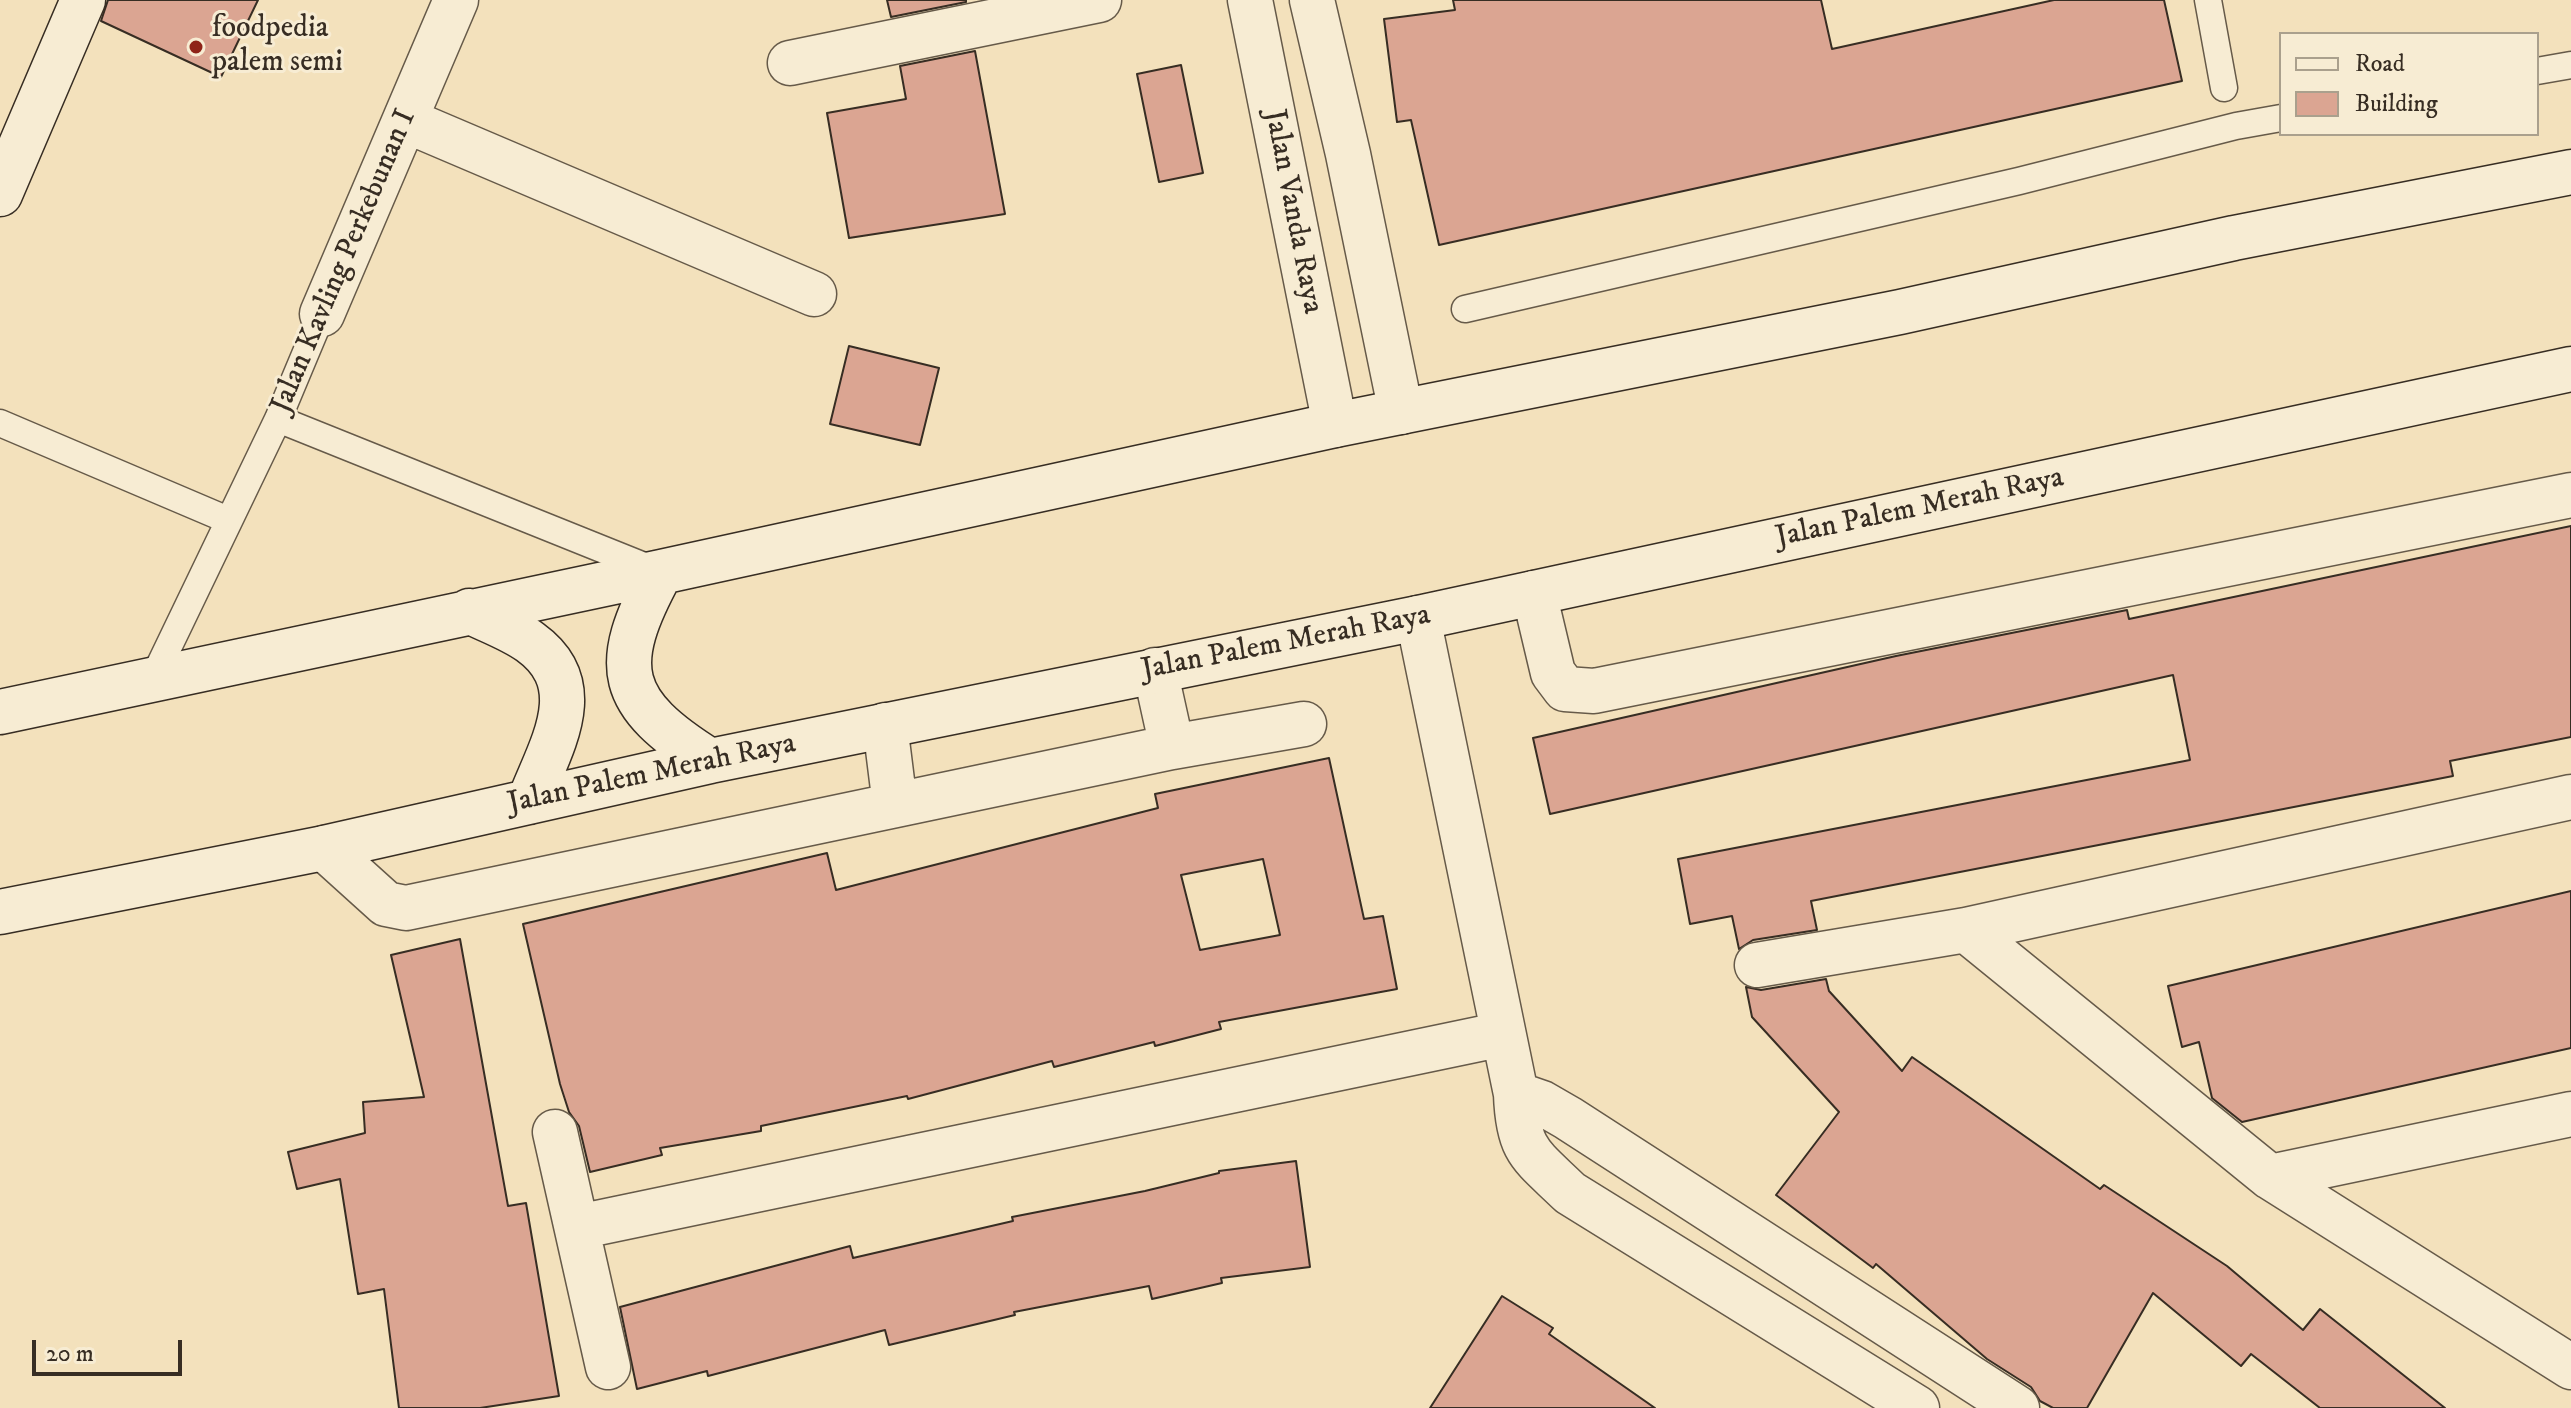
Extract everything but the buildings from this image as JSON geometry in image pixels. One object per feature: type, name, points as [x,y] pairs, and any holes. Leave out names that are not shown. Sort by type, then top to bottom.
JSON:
[{"type":"street","points":[[0,194],[83,0]]},
{"type":"street","name":"Jalan Kavling Perkebunan I","points":[[322,314],[456,0]]},
{"type":"street","points":[[790,63],[1099,0]]},
{"type":"street","name":"Jalan Vanda Raya","points":[[1250,0],[1335,425]]},
{"type":"street","points":[[1312,0],[1348,154],[1401,412]]},
{"type":"street","points":[[405,120],[814,294]]},
{"type":"street","points":[[0,712],[1335,425],[1900,312],[2234,238],[2571,172]]},
{"type":"street","name":"Jalan Palem Merah Raya","points":[[0,912],[324,848],[710,761],[1418,618],[2571,369]]},
{"type":"street","points":[[1534,593],[1553,673],[1565,689],[1594,691],[2571,495]]},
{"type":"street","points":[[661,572],[632,631],[628,656],[631,680],[636,698],[670,736],[710,761]]},
{"type":"street","points":[[469,611],[527,640],[545,654],[558,672],[564,699],[562,722],[529,802]]},
{"type":"street","points":[[1418,618],[1516,1094],[1517,1126],[1527,1151],[1570,1193],[1917,1408]]},
{"type":"street","points":[[1155,670],[1172,747]]},
{"type":"street","points":[[324,848],[386,904],[406,908],[1172,747],[1304,724]]},
{"type":"street","points":[[885,725],[895,805]]},
{"type":"street","points":[[1757,965],[1966,930],[2571,797]]},
{"type":"street","points":[[1966,930],[2270,1177],[2571,1367]]},
{"type":"street","points":[[578,1227],[1503,1034]]},
{"type":"street","points":[[1516,1094],[1542,1103],[1568,1118],[2017,1408]]},
{"type":"street","points":[[2270,1177],[2571,1114]]},
{"type":"street","points":[[555,1132],[608,1367]]},
{"type":"lane","points":[[2208,0],[2224,88]]},
{"type":"lane","points":[[2539,71],[2571,65]]},
{"type":"lane","points":[[1465,309],[2279,118]]},
{"type":"lane","name":"Jalan Kavling Perkebunan I","points":[[153,679],[278,419],[322,314]]},
{"type":"lane","points":[[278,419],[661,572]]},
{"type":"lane","points":[[0,423],[228,520]]},
{"type":"place","name":"foodpedia palem semi","points":[[196,47]]}]
